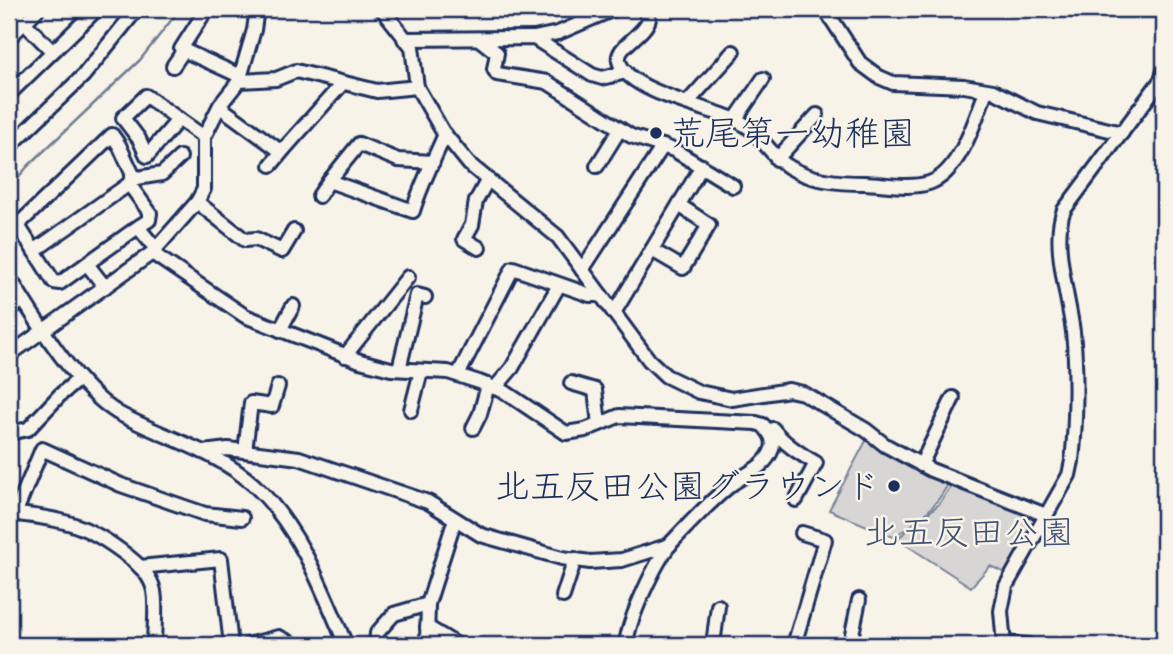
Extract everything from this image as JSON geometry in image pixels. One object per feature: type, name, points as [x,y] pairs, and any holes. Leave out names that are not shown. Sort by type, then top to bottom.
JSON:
[{"type":"street","points":[[11,9],[52,51]]},
{"type":"street","points":[[9,38],[38,9]]},
{"type":"street","points":[[9,94],[97,9]]},
{"type":"street","points":[[9,147],[83,76],[137,9]]},
{"type":"street","points":[[9,355],[154,251],[197,202],[204,189],[204,137],[219,107],[239,78],[254,30],[257,9]]},
{"type":"street","points":[[382,9],[412,47],[417,87],[444,134],[469,164],[558,237],[649,360],[666,376],[699,392],[732,399],[789,390],[803,393],[921,465],[1046,515]]},
{"type":"street","points":[[404,39],[534,38],[558,33],[597,12],[614,9]]},
{"type":"street","points":[[644,9],[649,19],[647,27],[623,47],[619,55],[620,64],[626,72],[644,85],[735,120],[754,131],[778,159],[804,175],[827,181],[907,186],[930,183],[945,173],[961,151],[986,91]]},
{"type":"street","points":[[825,9],[860,63],[879,78],[892,83],[964,86],[1004,95],[1037,113],[1122,133]]},
{"type":"street","points":[[206,10],[181,49],[239,78],[276,79],[296,71],[377,92],[417,87]]},
{"type":"street","points":[[534,38],[592,75],[602,78],[626,72]]},
{"type":"street","points":[[479,39],[497,53],[494,69],[497,74],[547,82],[620,130],[674,150],[733,186]]},
{"type":"street","points":[[173,66],[184,50]]},
{"type":"street","points":[[687,103],[733,52]]},
{"type":"street","points":[[1028,645],[1004,644],[1001,611],[1006,586],[1069,475],[1073,450],[1073,334],[1059,242],[1059,221],[1161,80],[1164,71]]},
{"type":"street","points":[[735,120],[763,79]]},
{"type":"street","points":[[271,165],[342,84]]},
{"type":"street","points":[[179,120],[147,156],[139,139],[123,118],[146,96],[204,137]]},
{"type":"street","points":[[219,107],[279,150],[284,149]]},
{"type":"street","points":[[778,159],[817,115]]},
{"type":"street","points":[[597,166],[620,130]]},
{"type":"street","points":[[329,181],[413,211],[418,192],[444,134]]},
{"type":"street","points":[[112,135],[133,175],[130,182],[150,213],[149,220],[60,283],[54,282],[19,227],[22,221],[112,135]]},
{"type":"street","points":[[319,196],[359,144],[398,160],[433,162]]},
{"type":"street","points":[[582,270],[663,146]]},
{"type":"street","points":[[34,251],[130,182],[162,174],[180,157]]},
{"type":"street","points":[[614,313],[702,166]]},
{"type":"street","points":[[479,248],[464,239],[472,225],[476,201],[488,179]]},
{"type":"street","points":[[197,202],[246,240],[256,239],[282,251],[294,231]]},
{"type":"street","points":[[652,250],[682,268],[709,225],[679,205]]},
{"type":"street","points":[[138,227],[154,251],[244,317],[360,361],[399,369],[448,372],[492,387],[566,433],[585,430],[619,416],[763,425],[770,432],[772,450],[761,465],[731,484],[670,545],[643,593],[626,645]]},
{"type":"street","points":[[87,264],[105,287]]},
{"type":"street","points":[[458,376],[513,268],[590,295],[601,295]]},
{"type":"street","points":[[9,277],[79,379],[92,393],[116,411],[153,431],[231,467],[268,500],[306,554],[346,645]]},
{"type":"street","points":[[345,356],[408,277]]},
{"type":"street","points":[[473,428],[492,387],[512,368],[559,285]]},
{"type":"street","points":[[399,369],[417,295]]},
{"type":"street","points":[[9,310],[23,300]]},
{"type":"street","points":[[280,330],[293,306]]},
{"type":"street","points":[[411,410],[421,371]]},
{"type":"street","points":[[9,426],[14,432],[28,429],[79,379]]},
{"type":"street","points":[[571,383],[595,390],[599,425]]},
{"type":"street","points":[[245,451],[251,403],[272,406],[278,386]]},
{"type":"street","points":[[921,465],[953,398]]},
{"type":"street","points":[[759,424],[762,421],[771,426],[779,437],[798,453],[816,463],[796,500]]},
{"type":"street","points":[[154,645],[154,591],[140,566],[104,537],[88,529],[52,517],[12,513],[42,449],[121,485],[193,510],[242,518]]},
{"type":"street","points":[[203,452],[228,449],[299,458],[428,502],[481,535],[533,551],[590,562],[622,560],[670,545]]},
{"type":"street","points":[[430,645],[427,640],[428,604],[455,519]]},
{"type":"street","points":[[794,645],[825,540],[802,533]]},
{"type":"street","points":[[140,566],[221,559],[231,645]]},
{"type":"street","points":[[563,596],[575,559]]},
{"type":"street","points":[[853,645],[851,639],[859,600]]},
{"type":"street","points":[[376,645],[377,633],[394,614],[428,604]]},
{"type":"street","points":[[713,645],[718,606]]},
{"type":"street","points":[[427,626],[457,645]]},
{"type":"street","points":[[248,645],[279,637],[295,645]]},
{"type":"green space","name":"北五反田公園グラウンド","points":[[868,437],[949,482],[926,514],[893,537],[829,510]]},
{"type":"green space","name":"北五反田公園","points":[[953,483],[1038,517],[1008,574],[990,566],[971,587],[897,539],[939,504]]},
{"type":"waterway","points":[[9,189],[27,167],[140,60],[180,9]]},
{"type":"place","name":"荒尾第一幼稚園","points":[[656,133]]},
{"type":"place","name":"北五反田公園グラウンド","points":[[894,486]]}]
